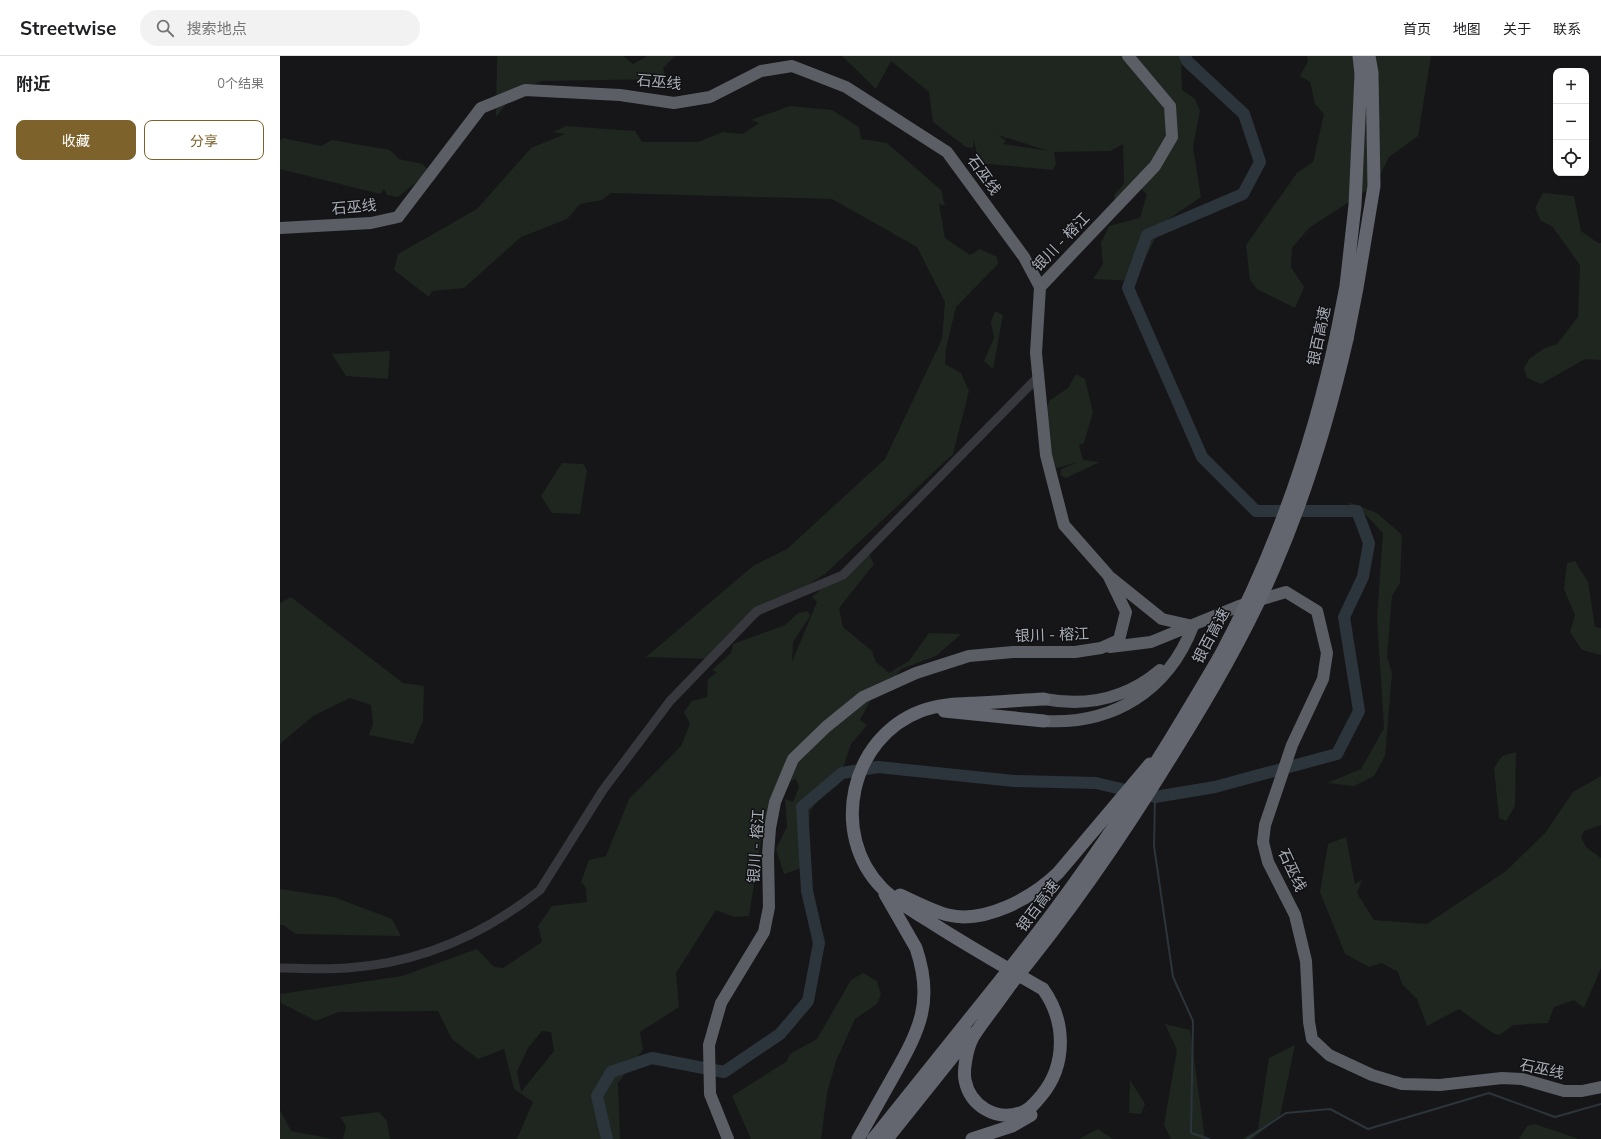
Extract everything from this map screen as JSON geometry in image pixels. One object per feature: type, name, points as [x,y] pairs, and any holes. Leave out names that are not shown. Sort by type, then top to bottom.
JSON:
[{"type":"highway","name":"银川 - 榕江","points":[[728,1139],[710,1094],[709,1045],[721,1002],[764,932],[769,907],[768,855],[770,828],[775,802],[793,759],[826,727],[863,697],[916,673],[969,656],[1013,652],[1075,652],[1101,648],[1119,640],[1126,612],[1108,575],[1064,525],[1046,455],[1036,353],[1040,287],[1155,166],[1172,137],[1170,106],[1128,56]]},
{"type":"highway","name":"银百高速","points":[[873,1139],[1083,891],[1131,822],[1199,713],[1236,648],[1274,567],[1300,504],[1331,406],[1342,336],[1355,205],[1361,74],[1359,56]]},
{"type":"highway","name":"银百高速","points":[[887,1139],[1006,981],[1122,816],[1220,655],[1251,594],[1290,500],[1311,436],[1329,370],[1342,336],[1357,288],[1374,186],[1372,73],[1369,56]]},
{"type":"highway","name":"石巫线","points":[[280,228],[371,224],[398,217],[481,108],[525,90],[620,95],[674,103],[710,97],[761,71],[792,66],[846,87],[947,152],[1024,257],[1040,287]]},
{"type":"highway","points":[[1108,575],[1162,619],[1193,626]]},
{"type":"highway","name":"石巫线","points":[[1193,626],[1239,606],[1286,592],[1317,611],[1327,653],[1323,679],[1292,745],[1265,825],[1263,842],[1268,862],[1295,915],[1306,961],[1309,1022],[1312,1039],[1330,1055],[1372,1075],[1402,1084],[1440,1085],[1502,1078],[1522,1079],[1564,1091],[1582,1091],[1601,1087]]},
{"type":"highway","points":[[1101,648],[1151,642],[1193,626]]},
{"type":"highway","points":[[858,1139],[913,1042],[920,1021],[924,999],[923,978],[916,948],[881,887],[864,864],[857,846],[852,826],[858,777],[884,735],[910,716],[942,705],[1044,699],[1068,702],[1091,701],[1114,696],[1136,687],[1169,661],[1193,626]]},
{"type":"highway","points":[[872,754],[904,727],[923,717],[943,711],[1044,721],[1068,721],[1091,718],[1114,711],[1135,700],[1154,685],[1170,668],[1183,648],[1193,626]]},
{"type":"highway","points":[[900,895],[948,915],[964,916],[988,913],[1021,900],[1041,888],[1058,873],[1168,742]]},
{"type":"highway","points":[[855,804],[858,825],[866,853],[880,876],[900,895],[956,931],[1047,985],[1057,1000],[1064,1018],[1067,1036],[1066,1054],[1062,1073],[1048,1097],[1036,1111],[1020,1122],[972,1139]]},
{"type":"highway","points":[[881,887],[896,900],[952,936],[1043,989],[1052,1003],[1058,1019],[1060,1036],[1060,1054],[1056,1070],[1046,1090],[1032,1106],[1025,1112],[1007,1116],[990,1112],[980,1106],[969,1092],[964,1075],[972,1039],[1006,981]]},
{"type":"street","points":[[280,968],[346,968],[381,964],[416,956],[467,937],[498,920],[526,901],[540,890],[603,790],[670,701],[758,612],[843,574],[1038,377]]},
{"type":"shaded area","points":[[497,56],[623,56],[633,64],[647,56],[675,56],[663,68],[666,79],[542,81],[517,90],[496,117]]},
{"type":"shaded area","points":[[842,56],[1181,56],[1182,90],[1195,99],[1200,111],[1193,147],[1201,197],[1163,223],[1134,281],[1093,279],[1103,264],[1101,243],[1109,226],[1140,218],[1147,194],[1135,184],[1115,202],[1114,195],[1124,184],[1123,144],[1110,151],[1054,152],[1056,164],[1053,170],[979,163],[974,140],[973,148],[966,147],[933,122],[929,92],[891,61],[876,89]],"holes":[[[998,135],[1048,151],[1003,144],[1006,141]]]},
{"type":"shaded area","points":[[1307,56],[1431,56],[1418,136],[1389,157],[1375,185],[1309,228],[1292,248],[1291,267],[1304,287],[1295,308],[1257,289],[1250,280],[1246,245],[1297,173],[1313,162],[1324,114],[1315,104],[1310,82],[1300,76],[1308,61]]},
{"type":"shaded area","points":[[790,106],[832,110],[859,127],[861,139],[887,143],[941,190],[945,206],[939,204],[945,238],[970,255],[980,249],[997,257],[998,264],[956,307],[946,348],[945,364],[961,373],[969,391],[953,454],[825,574],[725,638],[708,659],[646,657],[753,566],[787,549],[885,459],[942,339],[945,302],[917,247],[832,199],[611,193],[602,200],[580,204],[567,219],[521,237],[464,288],[432,291],[429,297],[394,270],[398,254],[477,209],[531,148],[565,134],[553,132],[566,126],[635,131],[642,142],[698,142],[723,132],[743,134],[759,123],[751,120]]},
{"type":"shaded area","points":[[283,138],[321,146],[332,140],[390,150],[399,159],[423,164],[429,172],[398,197],[387,195],[384,189],[380,194],[280,169],[280,140]]},
{"type":"shaded area","points":[[1543,193],[1574,196],[1581,231],[1598,243],[1601,243],[1601,360],[1585,359],[1541,384],[1527,378],[1524,368],[1530,358],[1545,348],[1557,344],[1578,317],[1580,265],[1552,226],[1541,221],[1535,208]]},
{"type":"shaded area","points":[[995,311],[1003,315],[993,369],[984,361],[994,338],[991,322]]},
{"type":"shaded area","points":[[390,351],[388,379],[346,376],[332,354]]},
{"type":"shaded area","points":[[1076,374],[1085,379],[1093,412],[1084,443],[1079,445],[1083,460],[1100,462],[1066,478],[1060,475],[1061,469],[1078,462],[1057,468],[1052,463],[1047,411],[1049,401],[1068,388]]},
{"type":"shaded area","points":[[562,463],[583,464],[587,470],[580,514],[552,513],[541,496]]},
{"type":"shaded area","points":[[1349,502],[1377,513],[1402,535],[1400,583],[1392,596],[1387,657],[1392,673],[1385,756],[1374,776],[1354,786],[1327,783],[1361,769],[1384,728],[1377,617],[1383,533],[1364,513],[1350,509]]},
{"type":"shaded area","points":[[867,550],[874,564],[839,608],[843,627],[872,651],[876,662],[889,673],[909,661],[929,633],[961,634],[936,656],[901,669],[893,680],[878,686],[860,720],[867,725],[851,744],[837,786],[824,792],[810,811],[807,855],[801,863],[804,867],[784,874],[776,849],[787,827],[785,799],[793,802],[799,787],[796,779],[786,783],[763,828],[749,916],[734,917],[716,910],[676,973],[679,1007],[640,1032],[643,1050],[618,1083],[620,1139],[517,1139],[533,1102],[514,1089],[504,1049],[478,1059],[452,1039],[438,1011],[338,1012],[316,1021],[281,1003],[280,994],[402,976],[477,949],[494,967],[503,968],[542,942],[538,926],[552,906],[587,902],[586,888],[581,882],[589,860],[606,856],[629,799],[681,746],[690,724],[684,712],[692,701],[707,697],[708,679],[717,672],[712,670],[731,653],[733,644],[785,625],[798,613],[808,611],[810,616],[793,642],[792,662],[817,602],[812,597]],"holes":[[[542,1031],[551,1032],[554,1051],[521,1092],[517,1071],[528,1048]]]},
{"type":"shaded area","points":[[1575,561],[1588,582],[1595,627],[1601,628],[1601,655],[1582,650],[1570,632],[1575,615],[1564,589],[1567,563]]},
{"type":"shaded area","points":[[291,597],[403,683],[424,686],[423,721],[413,744],[369,735],[373,723],[371,705],[350,698],[313,716],[280,744],[280,603]]},
{"type":"shaded area","points":[[1516,752],[1515,806],[1506,821],[1499,818],[1494,768],[1502,756]]},
{"type":"shaded area","points":[[1601,776],[1601,825],[1584,831],[1581,837],[1586,847],[1601,858],[1601,968],[1584,1008],[1574,1000],[1554,1007],[1548,1023],[1513,1025],[1500,1035],[1494,1034],[1459,1009],[1427,1026],[1417,999],[1402,984],[1398,972],[1382,963],[1369,967],[1345,954],[1320,892],[1328,844],[1346,837],[1355,884],[1362,880],[1357,893],[1374,920],[1427,924],[1506,871],[1545,833],[1573,792]]},
{"type":"shaded area","points":[[280,889],[334,897],[392,919],[401,936],[296,934],[283,925],[280,925]]},
{"type":"shaded area","points":[[863,973],[877,981],[881,995],[877,1004],[855,1019],[836,1061],[827,1093],[821,1139],[751,1139],[732,1096],[787,1061],[790,1054],[817,1039],[851,980]]},
{"type":"shaded area","points":[[1165,1024],[1190,1030],[1205,1139],[1171,1139],[1164,1125],[1177,1050]]},
{"type":"shaded area","points":[[1295,1045],[1280,1116],[1252,1139],[1242,1139],[1258,1129],[1269,1058]]},
{"type":"shaded area","points":[[1130,1080],[1145,1104],[1141,1114],[1129,1113]]},
{"type":"shaded area","points":[[280,1110],[291,1131],[333,1139],[280,1139]]},
{"type":"shaded area","points":[[379,1112],[387,1121],[390,1139],[343,1139],[346,1126],[340,1117]]},
{"type":"shaded area","points":[[1535,1124],[1579,1139],[1519,1139],[1527,1126]]},
{"type":"shaded area","points":[[1098,1129],[1113,1139],[1079,1139]]},
{"type":"waterway","points":[[607,1139],[597,1096],[611,1072],[652,1058],[724,1072],[780,1034],[808,1001],[819,943],[807,891],[802,807],[842,773],[878,767],[1014,781],[1096,783],[1155,797],[1215,787],[1337,754],[1359,711],[1344,617],[1363,577],[1369,543],[1357,511],[1256,511],[1202,457],[1128,288],[1147,235],[1243,194],[1260,162],[1244,114],[1187,61],[1185,56]]},
{"type":"waterway","points":[[1155,797],[1154,846],[1173,977],[1193,1021],[1191,1133],[1209,1139]]},
{"type":"waterway","points":[[1247,1139],[1286,1113],[1330,1109],[1368,1129],[1489,1093],[1555,1117],[1601,1104]]}]
